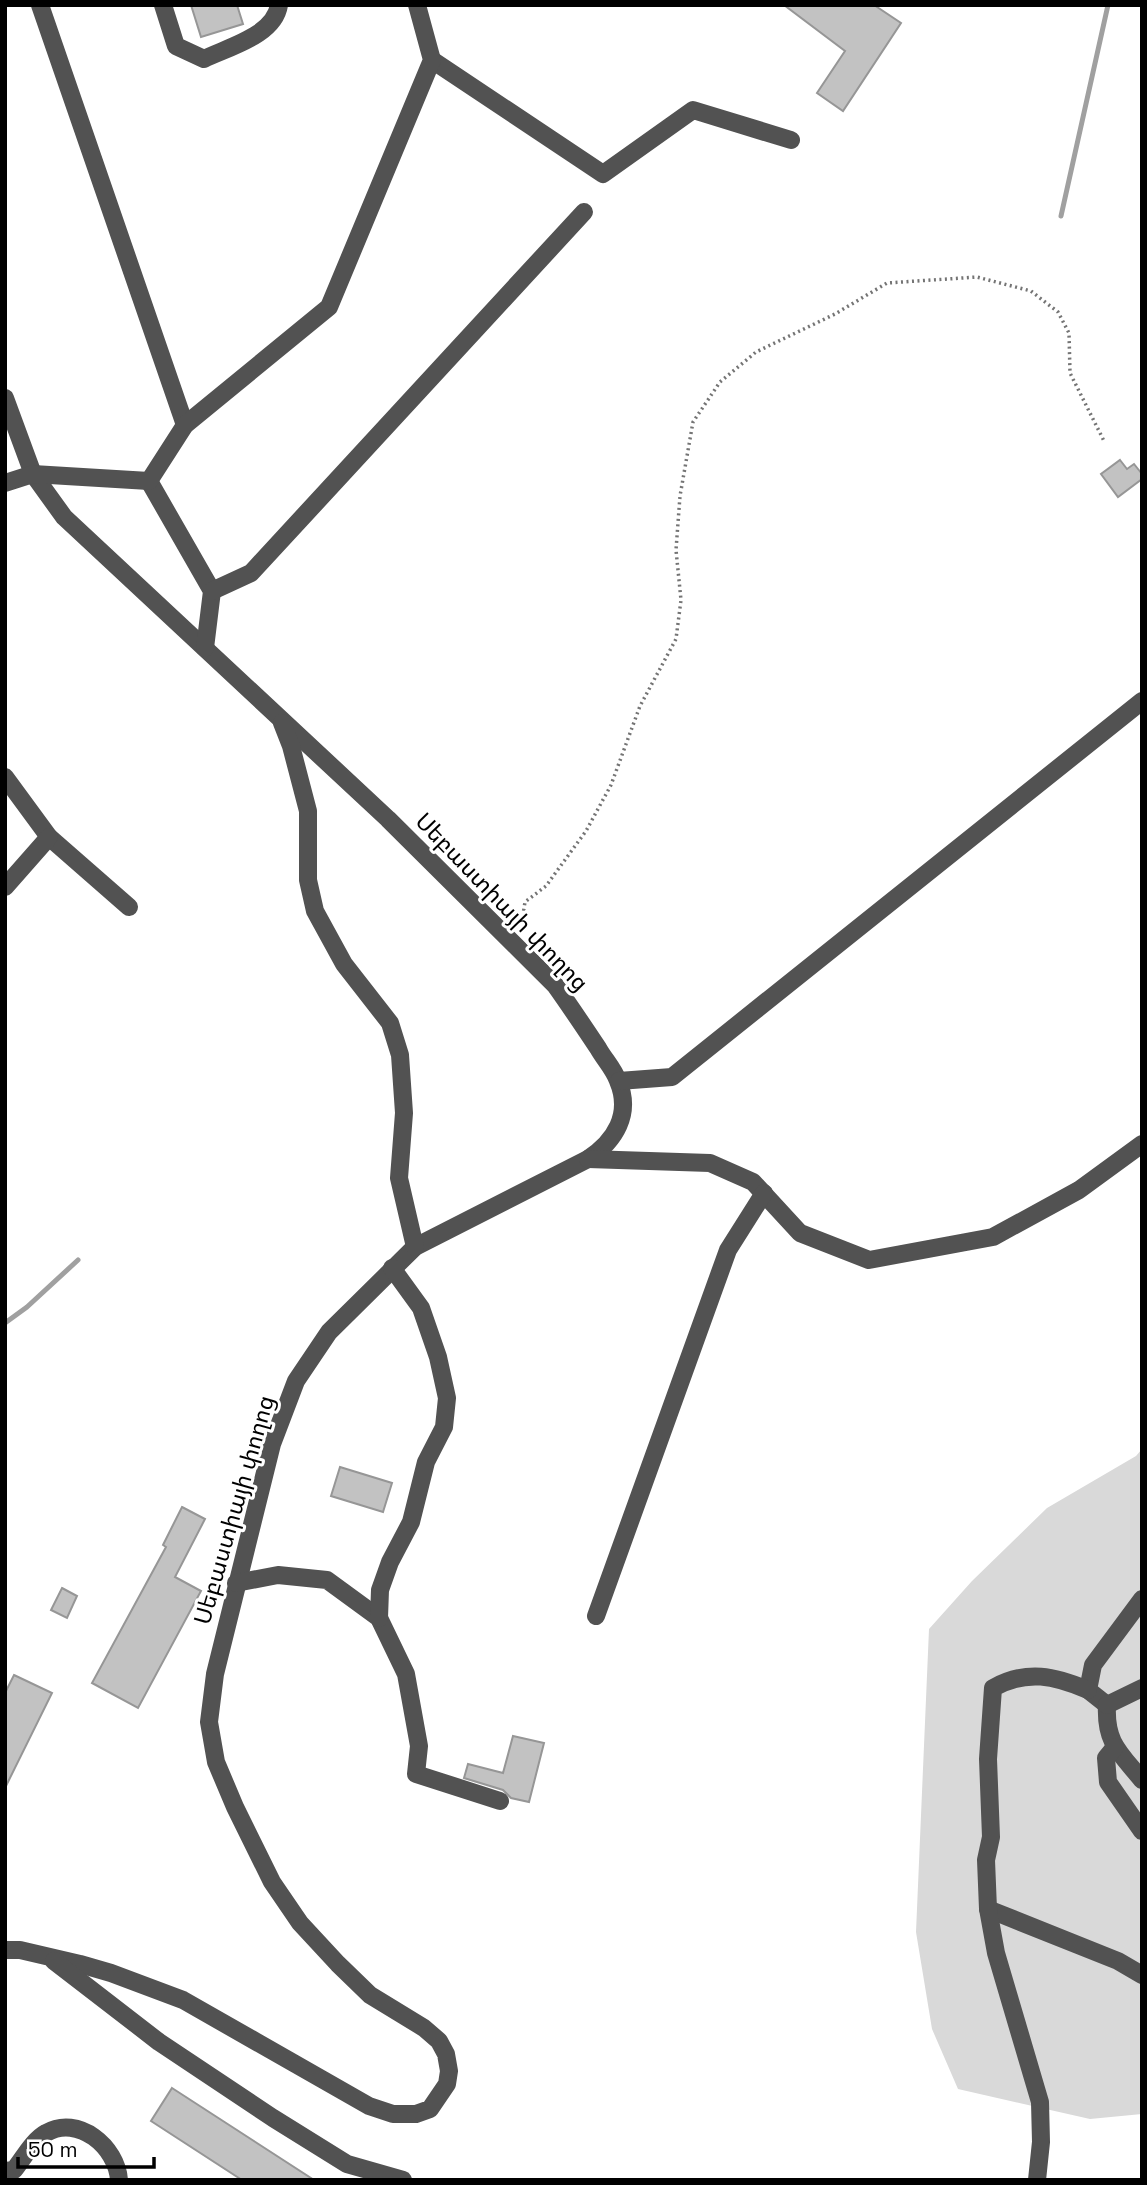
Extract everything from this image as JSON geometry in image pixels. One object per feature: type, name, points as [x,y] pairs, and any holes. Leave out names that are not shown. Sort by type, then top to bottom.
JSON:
[{"type":"street","points":[[40,5],[185,425]]},
{"type":"street","points":[[163,5],[176,46],[204,59],[263,31],[278,12],[279,5]]},
{"type":"street","points":[[149,481],[185,425],[328,307],[432,60],[418,5]]},
{"type":"street","points":[[432,60],[603,174],[693,110],[791,140]]},
{"type":"street","points":[[212,591],[251,573],[584,212]]},
{"type":"street","name":"Սեբաստիայի փողոց","points":[[5,398],[33,474],[64,517],[388,819],[555,985],[619,1081],[623,1107],[618,1128],[605,1148],[415,1247],[329,1332],[296,1381],[272,1444],[215,1674],[209,1722],[216,1762],[272,1882],[300,1923],[370,1995],[424,2028],[439,2041],[446,2054],[449,2071],[447,2084],[430,2109],[416,2114],[393,2114],[369,2106],[183,2000],[111,1973],[48,1956],[5,1950]]},
{"type":"street","points":[[5,483],[33,474],[149,481]]},
{"type":"street","points":[[149,481],[212,591],[205,648]]},
{"type":"street","points":[[619,1081],[672,1077],[1142,701]]},
{"type":"street","points":[[280,717],[291,746],[308,811],[308,880],[315,911],[344,964],[390,1023],[400,1055],[404,1113],[399,1178],[415,1247]]},
{"type":"street","points":[[5,776],[49,836],[129,907]]},
{"type":"street","points":[[5,887],[49,836]]},
{"type":"street","points":[[588,1159],[710,1163],[753,1182],[800,1233],[869,1260],[993,1237],[1079,1190],[1142,1144]]},
{"type":"street","points":[[596,1616],[728,1250],[764,1194]]},
{"type":"street","points":[[392,1268],[421,1308],[438,1357],[447,1398],[444,1427],[426,1462],[411,1522],[390,1562],[380,1590],[379,1618],[406,1674],[419,1746],[416,1774],[500,1801]]},
{"type":"street","points":[[236,1583],[278,1575],[327,1580],[379,1618]]},
{"type":"street","points":[[1088,1690],[1093,1665],[1142,1600]]},
{"type":"street","points":[[1037,2180],[1041,2142],[1040,2102],[996,1953],[988,1909],[985,1860],[991,1838],[988,1759],[993,1688],[1006,1681],[1032,1676],[1061,1679],[1088,1690],[1107,1705]]},
{"type":"street","points":[[1107,1705],[1142,1688]]},
{"type":"street","points":[[1107,1705],[1106,1726],[1115,1747],[1142,1780]]},
{"type":"street","points":[[1115,1747],[1106,1758],[1108,1782],[1142,1831]]},
{"type":"street","points":[[988,1909],[1118,1961],[1142,1975]]},
{"type":"street","points":[[48,1956],[159,2042],[272,2118],[347,2165],[403,2180]]},
{"type":"street","points":[[5,2171],[13,2170],[44,2133],[63,2126],[84,2130],[106,2147],[118,2166],[119,2180]]},
{"type":"path","points":[[530,960],[522,921],[525,902],[546,886],[586,831],[611,785],[640,706],[676,639],[681,600],[676,550],[682,484],[693,422],[720,382],[756,352],[835,314],[887,283],[977,277],[1031,291],[1058,312],[1069,334],[1070,373],[1104,441]]},
{"type":"shaded area","points":[[1142,1449],[1142,2114],[1090,2119],[958,2089],[932,2029],[916,1932],[929,1629],[972,1581],[1047,1508],[1136,1456]]},
{"type":"building","points":[[191,5],[237,5],[243,24],[201,37]]},
{"type":"building","points":[[784,5],[874,5],[901,23],[843,111],[817,93],[845,51]]},
{"type":"building","points":[[1120,460],[1127,469],[1134,464],[1142,474],[1142,479],[1118,497],[1101,474]]},
{"type":"building","points":[[340,1467],[392,1483],[383,1512],[331,1496]]},
{"type":"building","points":[[182,1507],[205,1519],[175,1577],[201,1591],[138,1708],[92,1683],[166,1547],[163,1545]]},
{"type":"building","points":[[62,1588],[77,1596],[67,1618],[51,1610]]},
{"type":"building","points":[[14,1675],[52,1693],[5,1788],[5,1693]]},
{"type":"building","points":[[513,1736],[544,1743],[529,1802],[511,1798],[503,1790],[464,1778],[468,1764],[503,1773]]},
{"type":"building","points":[[172,2088],[314,2180],[242,2180],[151,2121]]},
{"type":"waterway","points":[[1061,216],[1108,5]]},
{"type":"waterway","points":[[5,1323],[27,1307],[78,1260]]}]
